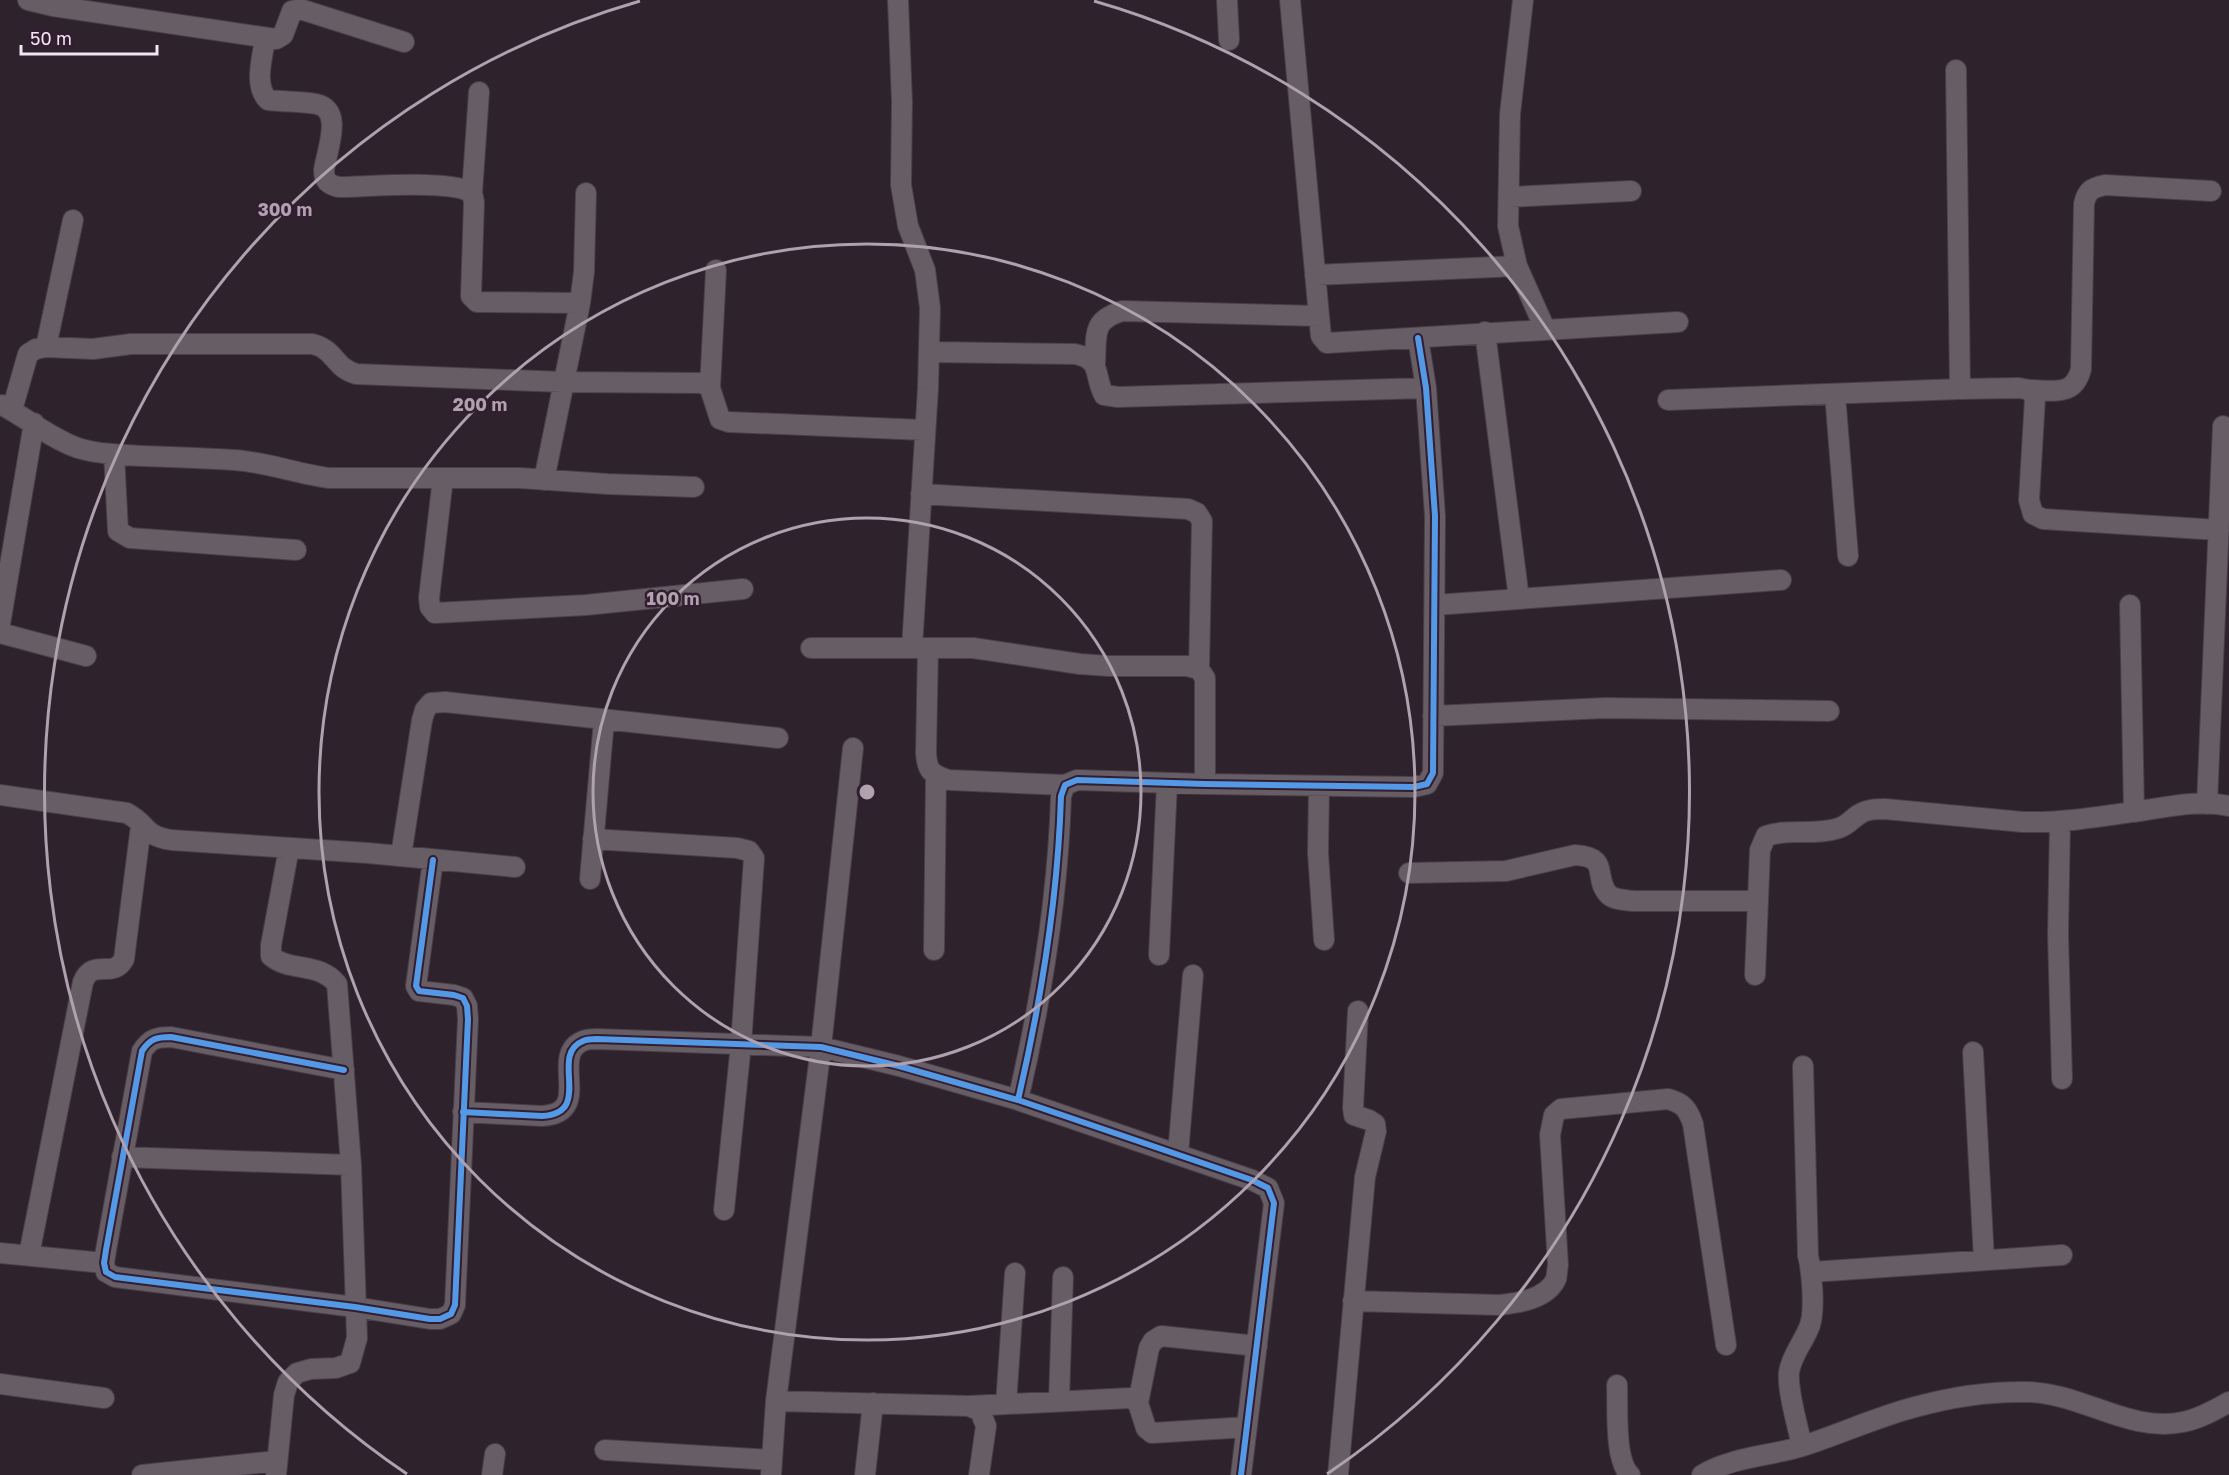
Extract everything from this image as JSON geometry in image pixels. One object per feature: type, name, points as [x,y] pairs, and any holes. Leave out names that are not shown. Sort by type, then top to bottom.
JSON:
[{"type":"street","points":[[28,0],[53,6],[276,39],[283,35],[292,11],[300,9],[404,42]]},
{"type":"street","points":[[898,0],[902,102],[901,185],[908,226],[929,286],[929,352],[921,494],[920,648],[927,766],[936,776],[949,780],[1065,784],[1077,780],[1318,786],[1414,787],[1427,784],[1433,773],[1435,516],[1426,388],[1418,338]]},
{"type":"street","points":[[1227,0],[1229,40]]},
{"type":"street","points":[[1290,0],[1314,275],[1321,336],[1327,342],[1678,322]]},
{"type":"street","points":[[1523,0],[1510,114],[1508,226],[1517,266],[1545,329]]},
{"type":"street","points":[[265,38],[259,84],[262,94],[268,100],[317,104],[328,109],[332,117],[324,170],[324,178],[329,184],[338,187],[443,186],[466,188],[472,193]]},
{"type":"street","points":[[1956,70],[1960,389]]},
{"type":"street","points":[[478,92],[472,193],[471,296],[477,303],[580,303]]},
{"type":"street","points":[[1668,400],[1960,389],[2063,390],[2071,388],[2078,382],[2081,369],[2086,194],[2092,188],[2105,186],[2211,191]]},
{"type":"street","points":[[1509,197],[1631,191]]},
{"type":"street","points":[[544,480],[580,303],[584,272],[586,193]]},
{"type":"street","points":[[46,347],[74,220]]},
{"type":"street","points":[[1314,275],[1517,266]]},
{"type":"street","points":[[716,270],[710,388],[720,419],[729,422],[924,430]]},
{"type":"street","points":[[1319,316],[1122,311],[1107,316],[1098,326],[1095,363],[1100,386],[1104,395],[1118,397],[1426,388]]},
{"type":"street","points":[[1485,332],[1519,599]]},
{"type":"street","points":[[694,487],[544,480],[307,476],[276,466],[236,460],[114,454],[81,449],[58,440],[6,407],[28,354],[36,349],[46,347],[78,350],[154,344],[314,344],[326,347],[345,370],[356,374],[563,382],[691,382],[703,383],[710,388]]},
{"type":"street","points":[[929,352],[1075,354],[1088,357],[1095,363]]},
{"type":"street","points":[[2030,390],[2035,398],[2029,500],[2033,514],[2043,519],[2219,530]]},
{"type":"street","points":[[1835,394],[1848,556]]},
{"type":"street","points":[[0,624],[33,423]]},
{"type":"street","points":[[2207,804],[2223,426]]},
{"type":"street","points":[[114,454],[118,531],[130,538],[296,550]]},
{"type":"street","points":[[443,478],[429,598],[430,607],[435,613],[586,605],[743,589]]},
{"type":"street","points":[[921,494],[1188,509],[1197,513],[1202,521],[1199,669],[1205,678],[1204,784]]},
{"type":"street","points":[[1435,605],[1781,580]]},
{"type":"street","points":[[2130,605],[2134,812]]},
{"type":"street","points":[[0,633],[86,656]]},
{"type":"street","points":[[810,648],[973,648],[1100,665],[1188,666],[1199,669]]},
{"type":"street","points":[[401,856],[422,720],[425,710],[431,703],[444,702],[778,738]]},
{"type":"street","points":[[1433,716],[1605,708],[1829,711]]},
{"type":"street","points":[[590,879],[604,720]]},
{"type":"street","points":[[605,1450],[771,1467],[776,1401],[821,1047],[853,747]]},
{"type":"street","points":[[934,950],[936,776]]},
{"type":"street","points":[[1159,956],[1167,783]]},
{"type":"street","points":[[1017,1100],[1040,994],[1050,924],[1061,796],[1065,784]]},
{"type":"street","points":[[1318,786],[1318,853],[1324,940]]},
{"type":"street","points":[[0,795],[127,813],[158,837],[171,840],[401,856],[515,867]]},
{"type":"street","points":[[1755,975],[1760,850],[1766,836],[1779,832],[1838,828],[1870,809],[2023,822],[2060,822],[2207,804],[2229,806]]},
{"type":"street","points":[[2060,822],[2058,934],[2062,1079]]},
{"type":"street","points":[[29,1255],[83,982],[86,974],[92,970],[114,969],[123,959],[141,825]]},
{"type":"street","points":[[593,839],[737,848],[749,851],[754,858],[741,1044],[724,1210]]},
{"type":"street","points":[[142,1475],[276,1468],[284,1395],[288,1382],[297,1373],[311,1369],[336,1368],[350,1362],[357,1338],[351,1165],[337,984],[330,975],[319,970],[278,962],[271,956],[271,945],[290,848]]},
{"type":"street","points":[[1409,873],[1506,871],[1575,855],[1593,858],[1598,864],[1610,895],[1619,899],[1757,901]]},
{"type":"street","points":[[344,1070],[171,1037],[158,1037],[148,1041],[142,1051],[122,1157],[104,1263],[106,1272],[115,1277],[355,1307],[430,1319],[440,1319],[451,1314],[454,1305],[467,1006],[463,998],[454,994],[419,991],[416,986],[433,860]]},
{"type":"street","points":[[1178,1154],[1193,975]]},
{"type":"street","points":[[1338,1475],[1365,1177],[1376,1131],[1375,1124],[1369,1119],[1354,1115],[1358,1011]]},
{"type":"street","points":[[463,1112],[555,1116],[564,1111],[569,1100],[569,1061],[573,1048],[583,1041],[597,1039],[821,1047],[899,1065],[1017,1100],[1252,1180],[1268,1188],[1274,1203],[1241,1475]]},
{"type":"street","points":[[1973,1052],[1984,1260]]},
{"type":"street","points":[[1802,1446],[1789,1375],[1793,1354],[1803,1340],[1811,1322],[1812,1272],[1808,1256],[1803,1066]]},
{"type":"street","points":[[1353,1301],[1500,1305],[1516,1304],[1546,1291],[1556,1280],[1558,1265],[1550,1135],[1554,1115],[1561,1109],[1668,1099],[1681,1102],[1688,1110],[1693,1124],[1726,1345]]},
{"type":"street","points":[[122,1157],[351,1165]]},
{"type":"street","points":[[0,1253],[104,1263]]},
{"type":"street","points":[[1812,1272],[2062,1255]]},
{"type":"street","points":[[1006,1404],[1015,1273]]},
{"type":"street","points":[[1059,1401],[1063,1277]]},
{"type":"street","points":[[1247,1427],[1152,1432],[1146,1428],[1138,1403],[1149,1348],[1153,1341],[1161,1336],[1257,1346]]},
{"type":"street","points":[[0,1384],[104,1398]]},
{"type":"street","points":[[1617,1385],[1620,1455],[1630,1475]]},
{"type":"street","points":[[1699,1475],[1722,1466],[1802,1446],[1913,1407],[1950,1398],[1989,1393],[2030,1392],[2070,1398],[2127,1419],[2155,1423],[2183,1422],[2229,1402]]},
{"type":"street","points":[[776,1401],[969,1406],[1131,1398],[1138,1403]]},
{"type":"street","points":[[865,1475],[873,1403]]},
{"type":"street","points":[[969,1406],[980,1411],[986,1426],[979,1475]]},
{"type":"street","points":[[492,1475],[495,1454]]},
{"type":"cycle path","points":[[1018,1100],[1047,949],[1056,873],[1061,796],[1065,785],[1077,780],[1414,787],[1427,784],[1433,773],[1435,516],[1426,388],[1418,338]]},
{"type":"cycle path","points":[[344,1070],[171,1037],[151,1041],[142,1051],[106,1250],[104,1263],[106,1272],[115,1277],[355,1307],[430,1319],[440,1319],[451,1314],[455,1305],[468,1019],[467,1006],[463,998],[419,991],[416,986],[433,860]]},
{"type":"cycle path","points":[[463,1112],[542,1116],[558,1112],[566,1105],[569,1095],[569,1058],[573,1048],[588,1039],[821,1047],[899,1066],[1018,1100],[1252,1180],[1268,1188],[1274,1203],[1241,1475]]}]
